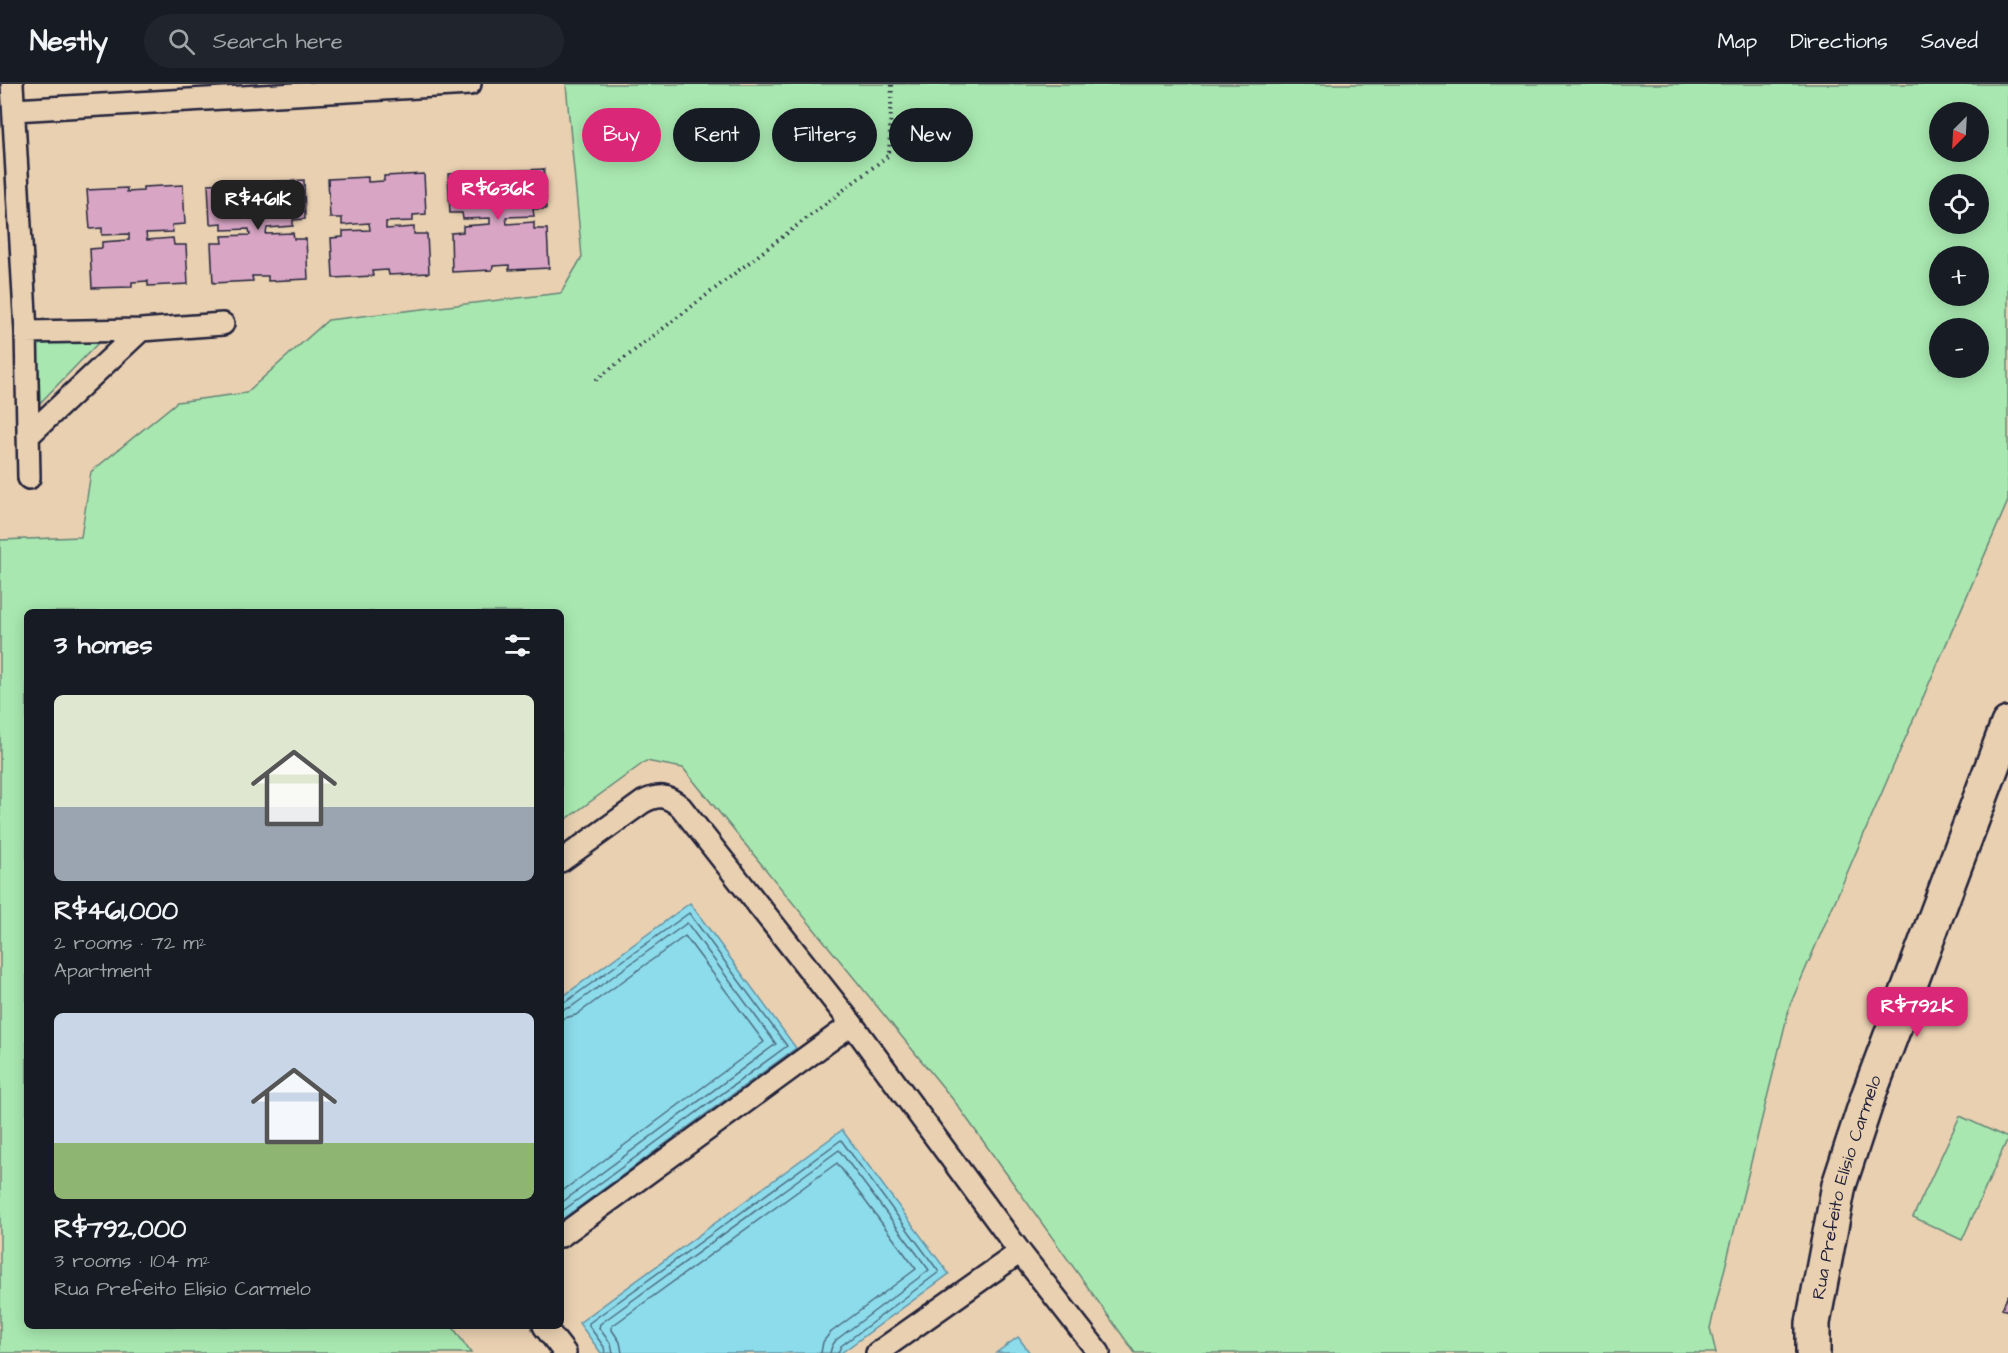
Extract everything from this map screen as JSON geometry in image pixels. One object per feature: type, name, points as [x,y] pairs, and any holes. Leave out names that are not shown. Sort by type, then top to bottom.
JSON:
[{"type":"street","name":"Rua Prefeito Elísio Carmelo","points":[[1813,1353],[1814,1313],[1839,1185],[1873,1083],[2008,724]]},
{"type":"lane","points":[[12,84],[26,332],[28,478]]},
{"type":"lane","points":[[14,110],[470,84]]},
{"type":"lane","points":[[26,332],[141,330],[223,324]]},
{"type":"lane","points":[[28,436],[141,330]]},
{"type":"lane","points":[[564,859],[643,802],[661,795],[681,807],[852,1024],[1020,1252],[1099,1353]]},
{"type":"lane","points":[[564,1234],[852,1024]]},
{"type":"lane","points":[[878,1353],[1020,1252]]},
{"type":"lane","points":[[546,1329],[565,1353]]},
{"type":"path","points":[[596,380],[889,155],[892,84]]},
{"type":"green space","points":[[566,84],[2008,84],[2008,501],[1790,1005],[1710,1328],[1716,1353],[1135,1353],[955,1102],[683,768],[646,761],[564,821],[564,609],[24,609],[24,1329],[454,1329],[471,1353],[0,1353],[0,540],[81,537],[91,472],[177,402],[246,393],[328,320],[561,293],[582,257]]},
{"type":"green space","points":[[101,340],[39,404],[35,341]]},
{"type":"green space","points":[[1960,1116],[2008,1138],[1962,1240],[1913,1217]]},
{"type":"water","points":[[690,903],[796,1048],[564,1218],[564,996]]},
{"type":"water","points":[[842,1130],[949,1274],[841,1353],[601,1353],[579,1323]]},
{"type":"water","points":[[1018,1337],[1030,1353],[996,1353]]},
{"type":"building","points":[[544,169],[546,209],[533,209],[534,216],[506,217],[507,224],[534,222],[534,229],[547,229],[549,268],[509,270],[509,265],[493,266],[492,270],[452,272],[451,233],[463,232],[463,226],[490,224],[490,218],[463,219],[462,213],[450,213],[448,174],[488,172],[488,177],[504,176],[504,171]]},
{"type":"building","points":[[424,174],[426,214],[413,215],[413,221],[386,222],[386,229],[414,227],[414,234],[427,234],[429,273],[389,275],[388,270],[372,271],[373,276],[333,278],[331,238],[343,237],[343,231],[370,230],[369,223],[342,225],[342,218],[330,218],[328,179],[368,177],[368,182],[384,181],[384,176]]},
{"type":"building","points":[[304,180],[305,219],[293,220],[293,226],[267,228],[266,234],[293,233],[294,239],[306,239],[308,279],[268,281],[268,276],[252,276],[253,281],[213,283],[211,243],[223,243],[222,236],[250,235],[249,229],[222,230],[222,223],[210,224],[208,184],[248,182],[248,187],[264,186],[264,182]]},
{"type":"building","points":[[183,185],[185,224],[172,225],[173,232],[146,233],[147,240],[173,238],[174,245],[186,245],[188,284],[148,286],[148,281],[132,282],[132,287],[92,288],[90,249],[102,248],[102,242],[129,240],[129,234],[102,235],[102,228],[90,229],[87,190],[127,188],[127,192],[143,191],[143,187]]},
{"type":"building","points":[[2008,1295],[2008,1311],[2002,1309]]}]
